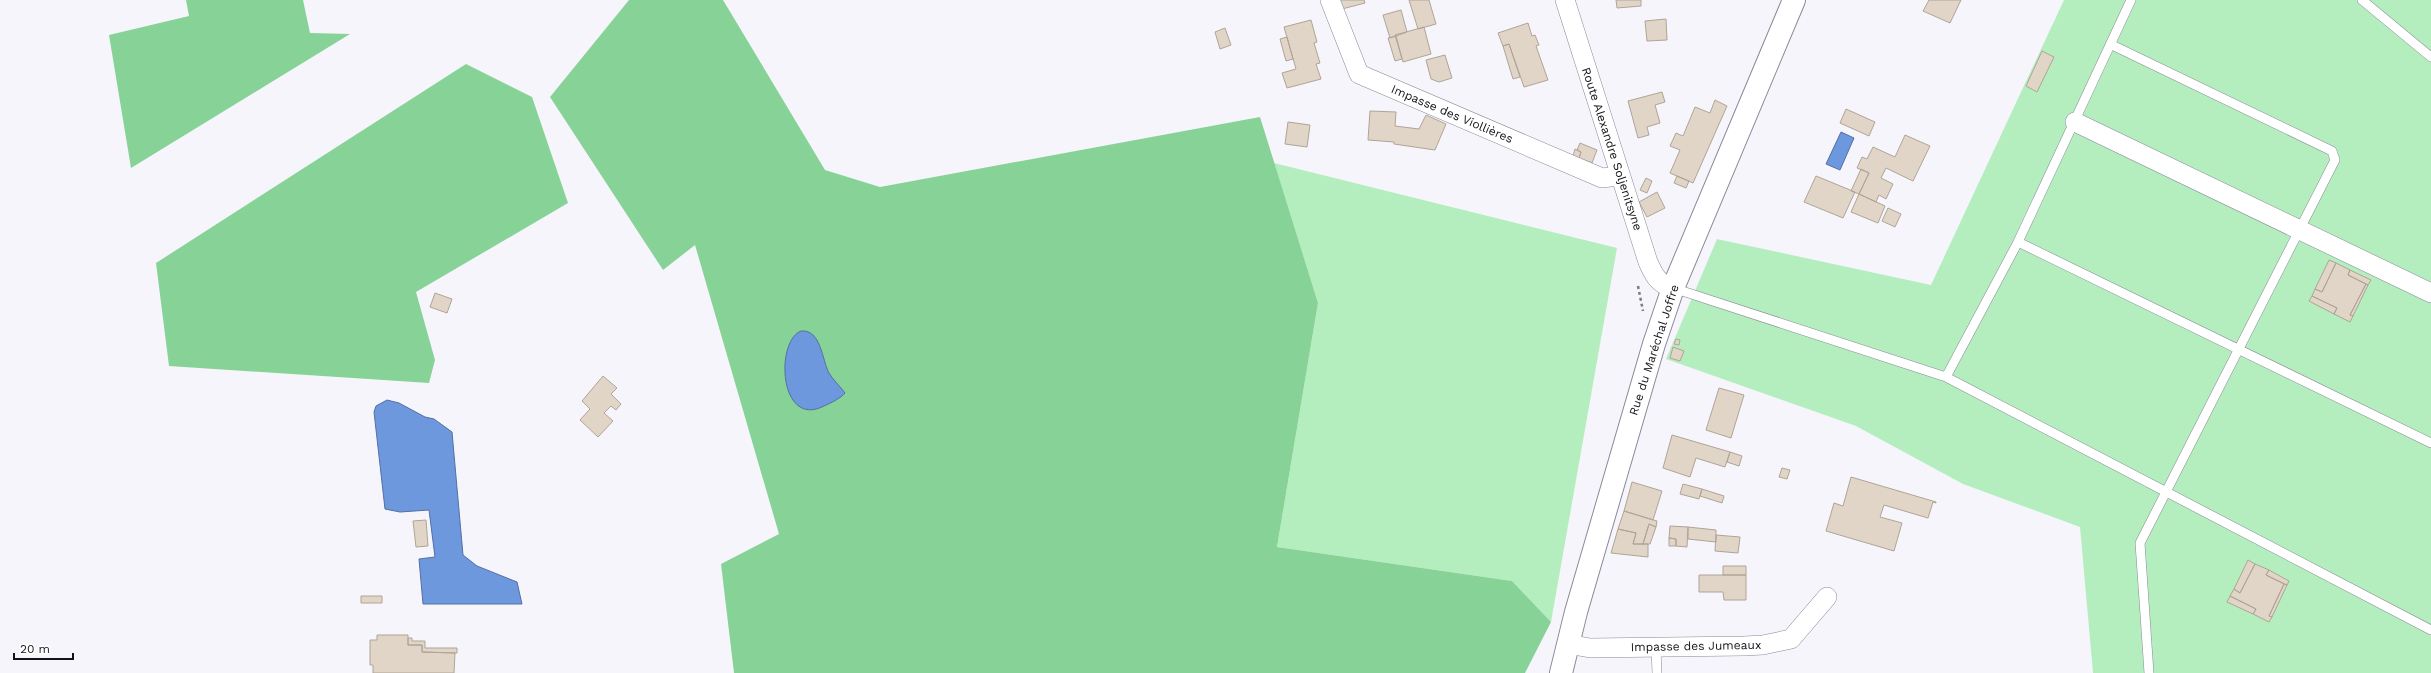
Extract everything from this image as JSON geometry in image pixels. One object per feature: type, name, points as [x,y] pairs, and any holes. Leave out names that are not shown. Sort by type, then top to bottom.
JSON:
[{"type":"street","name":"Impasse des Viollières","points":[[1330,0],[1358,74],[1602,178],[1619,176]]},
{"type":"street","name":"Route Alexandre Soljenitsyne","points":[[1565,0],[1619,176],[1654,276],[1662,285],[1673,288]]},
{"type":"street","name":"Rue du Maréchal Joffre","points":[[1561,671],[1654,344],[1673,288],[1794,0]]},
{"type":"street","points":[[2075,122],[2300,228],[2431,293]]},
{"type":"street","name":"Impasse des Jumeaux","points":[[1568,644],[1590,648],[1756,646],[1791,639],[1827,597]]},
{"type":"lane","points":[[1946,377],[2018,242],[2112,45],[2131,0]]},
{"type":"lane","points":[[2362,0],[2431,57]]},
{"type":"lane","points":[[2112,45],[2332,151],[2335,160],[2140,543],[2149,673]]},
{"type":"lane","points":[[2018,242],[2431,443]]},
{"type":"lane","points":[[1673,288],[1946,377],[2431,630]]},
{"type":"lane","points":[[1656,648],[1657,673]]},
{"type":"green space","points":[[186,0],[303,0],[310,33],[350,34],[131,168],[109,35],[189,16]]},
{"type":"green space","points":[[629,0],[723,0],[825,170],[880,187],[1260,117],[1318,303],[1277,547],[1512,581],[1551,622],[1525,673],[734,673],[721,564],[779,534],[695,245],[663,270],[550,97]]},
{"type":"green space","points":[[2064,0],[2431,0],[2431,673],[2093,673],[2080,527],[1963,484],[1856,426],[1666,359],[1717,239],[1931,285]]},
{"type":"green space","points":[[466,64],[532,97],[568,203],[416,292],[435,360],[429,383],[169,366],[156,263]]},
{"type":"green space","points":[[1274,163],[1617,248],[1551,622],[1512,581],[1277,547],[1318,303]]},
{"type":"water","points":[[1841,132],[1854,138],[1840,170],[1826,164]]},
{"type":"water","points":[[801,331],[808,332],[817,340],[829,373],[845,393],[827,405],[809,410],[798,405],[790,395],[786,381],[785,365],[787,350],[793,338]]},
{"type":"water","points":[[387,400],[399,403],[425,417],[434,419],[452,432],[463,555],[477,566],[517,582],[522,604],[423,604],[419,559],[435,557],[429,510],[400,512],[385,509],[374,412],[376,406]]},
{"type":"building","points":[[1339,0],[1364,0],[1365,3],[1342,9]]},
{"type":"building","points":[[1409,0],[1429,0],[1436,24],[1418,29]]},
{"type":"building","points":[[1616,0],[1641,0],[1641,6],[1617,8]]},
{"type":"building","points":[[1929,0],[1961,0],[1950,23],[1923,11]]},
{"type":"building","points":[[1401,10],[1407,32],[1390,38],[1383,15]]},
{"type":"building","points":[[1666,19],[1667,40],[1647,41],[1645,21]]},
{"type":"building","points":[[1311,20],[1317,42],[1314,43],[1320,63],[1316,64],[1321,79],[1287,88],[1282,73],[1296,69],[1284,27]]},
{"type":"building","points":[[1528,23],[1532,36],[1535,35],[1539,45],[1536,46],[1548,80],[1524,87],[1509,44],[1503,46],[1498,33]]},
{"type":"building","points":[[1424,27],[1431,54],[1403,62],[1395,35]]},
{"type":"building","points":[[1225,28],[1231,45],[1220,49],[1215,32]]},
{"type":"building","points":[[1396,36],[1402,59],[1395,61],[1388,38]]},
{"type":"building","points":[[1287,37],[1293,59],[1286,61],[1280,39]]},
{"type":"building","points":[[1509,44],[1520,77],[1513,79],[1503,46]]},
{"type":"building","points":[[2042,51],[2054,57],[2037,92],[2026,86]]},
{"type":"building","points":[[1445,55],[1452,78],[1439,82],[1431,79],[1426,60]]},
{"type":"building","points":[[1662,92],[1665,102],[1655,105],[1660,123],[1647,127],[1649,135],[1638,138],[1628,101]]},
{"type":"building","points":[[1715,100],[1727,106],[1693,183],[1670,173],[1680,150],[1670,146],[1676,133],[1683,136],[1695,107],[1710,113]]},
{"type":"building","points":[[1846,109],[1875,122],[1869,136],[1840,123]]},
{"type":"building","points":[[1370,111],[1396,112],[1395,126],[1419,129],[1426,115],[1446,124],[1435,150],[1394,144],[1394,142],[1368,140]]},
{"type":"building","points":[[1288,122],[1310,125],[1307,147],[1285,144]]},
{"type":"building","points":[[1905,135],[1930,146],[1913,181],[1886,168],[1881,178],[1893,184],[1886,199],[1879,195],[1876,202],[1859,194],[1869,173],[1857,168],[1862,157],[1867,159],[1873,147],[1895,157]]},
{"type":"building","points":[[1580,143],[1597,150],[1592,163],[1579,158],[1581,152],[1577,150]]},
{"type":"building","points":[[1575,149],[1581,152],[1579,158],[1573,156]]},
{"type":"building","points":[[1861,169],[1869,173],[1859,194],[1851,191]]},
{"type":"building","points":[[1677,176],[1689,181],[1686,188],[1674,183]]},
{"type":"building","points":[[1816,176],[1855,192],[1843,218],[1804,202]]},
{"type":"building","points":[[1646,178],[1652,181],[1647,193],[1640,190]]},
{"type":"building","points":[[1657,192],[1665,208],[1647,217],[1639,202]]},
{"type":"building","points":[[1859,194],[1885,206],[1878,223],[1851,212]]},
{"type":"building","points":[[1888,208],[1901,214],[1895,227],[1882,221]]},
{"type":"building","points":[[2329,260],[2336,263],[2322,292],[2315,289]]},
{"type":"building","points":[[2336,263],[2350,270],[2348,275],[2366,284],[2350,315],[2353,316],[2350,322],[2334,314],[2337,308],[2312,296],[2315,289],[2322,292]]},
{"type":"building","points":[[2350,270],[2371,280],[2368,285],[2348,275]]},
{"type":"building","points":[[2366,284],[2368,285],[2353,316],[2350,315]]},
{"type":"building","points":[[435,293],[452,299],[447,313],[430,307]]},
{"type":"building","points":[[2312,296],[2337,308],[2334,314],[2309,301]]},
{"type":"building","points":[[1676,339],[1680,340],[1679,345],[1674,344]]},
{"type":"building","points":[[1673,347],[1684,351],[1680,361],[1670,358]]},
{"type":"building","points":[[603,376],[617,388],[611,394],[621,404],[616,410],[611,406],[604,413],[613,421],[598,437],[580,420],[590,409],[582,401]]},
{"type":"building","points":[[1719,388],[1744,395],[1731,438],[1706,430]]},
{"type":"building","points":[[1672,435],[1730,452],[1725,467],[1696,458],[1690,477],[1663,468]]},
{"type":"building","points":[[1730,452],[1742,456],[1739,466],[1727,462]]},
{"type":"building","points":[[1782,468],[1790,470],[1787,479],[1779,477]]},
{"type":"building","points":[[1851,477],[1936,502],[1936,503],[1933,502],[1928,518],[1884,505],[1880,517],[1902,523],[1894,551],[1826,531],[1834,503],[1843,506]]},
{"type":"building","points":[[1632,482],[1662,491],[1653,520],[1624,511]]},
{"type":"building","points":[[1683,484],[1702,489],[1699,499],[1680,494]]},
{"type":"building","points":[[1702,489],[1724,496],[1722,503],[1700,496]]},
{"type":"building","points":[[1624,511],[1657,521],[1656,527],[1649,524],[1643,544],[1633,544],[1636,533],[1618,529]]},
{"type":"building","points":[[426,520],[428,546],[416,547],[413,521]]},
{"type":"building","points":[[1649,524],[1656,527],[1650,544],[1643,544]]},
{"type":"building","points":[[1670,526],[1688,527],[1687,547],[1676,546],[1676,539],[1669,538]]},
{"type":"building","points":[[1688,527],[1716,530],[1716,542],[1688,539]]},
{"type":"building","points":[[1618,529],[1636,533],[1633,544],[1648,544],[1648,557],[1611,553]]},
{"type":"building","points":[[1716,535],[1740,537],[1738,553],[1715,551]]},
{"type":"building","points":[[1669,538],[1676,539],[1676,546],[1669,546]]},
{"type":"building","points":[[2248,560],[2255,564],[2240,593],[2234,589]]},
{"type":"building","points":[[2255,564],[2269,570],[2266,575],[2284,584],[2269,616],[2272,617],[2269,622],[2253,614],[2256,609],[2230,596],[2234,589],[2240,593]]},
{"type":"building","points":[[1723,566],[1746,566],[1746,575],[1723,575]]},
{"type":"building","points":[[2269,570],[2289,581],[2287,585],[2266,575]]},
{"type":"building","points":[[1699,575],[1746,575],[1746,600],[1724,600],[1723,592],[1699,592]]},
{"type":"building","points":[[2284,584],[2287,585],[2272,617],[2269,616]]},
{"type":"building","points":[[361,596],[382,596],[382,603],[361,603]]},
{"type":"building","points":[[2230,596],[2256,609],[2253,614],[2227,602]]},
{"type":"building","points":[[377,635],[408,635],[408,645],[422,645],[422,652],[455,653],[454,673],[373,673],[373,665],[370,665],[370,640],[377,640]]},
{"type":"building","points":[[408,638],[412,638],[412,641],[425,641],[425,648],[457,648],[457,653],[422,652],[422,645],[408,645]]}]
